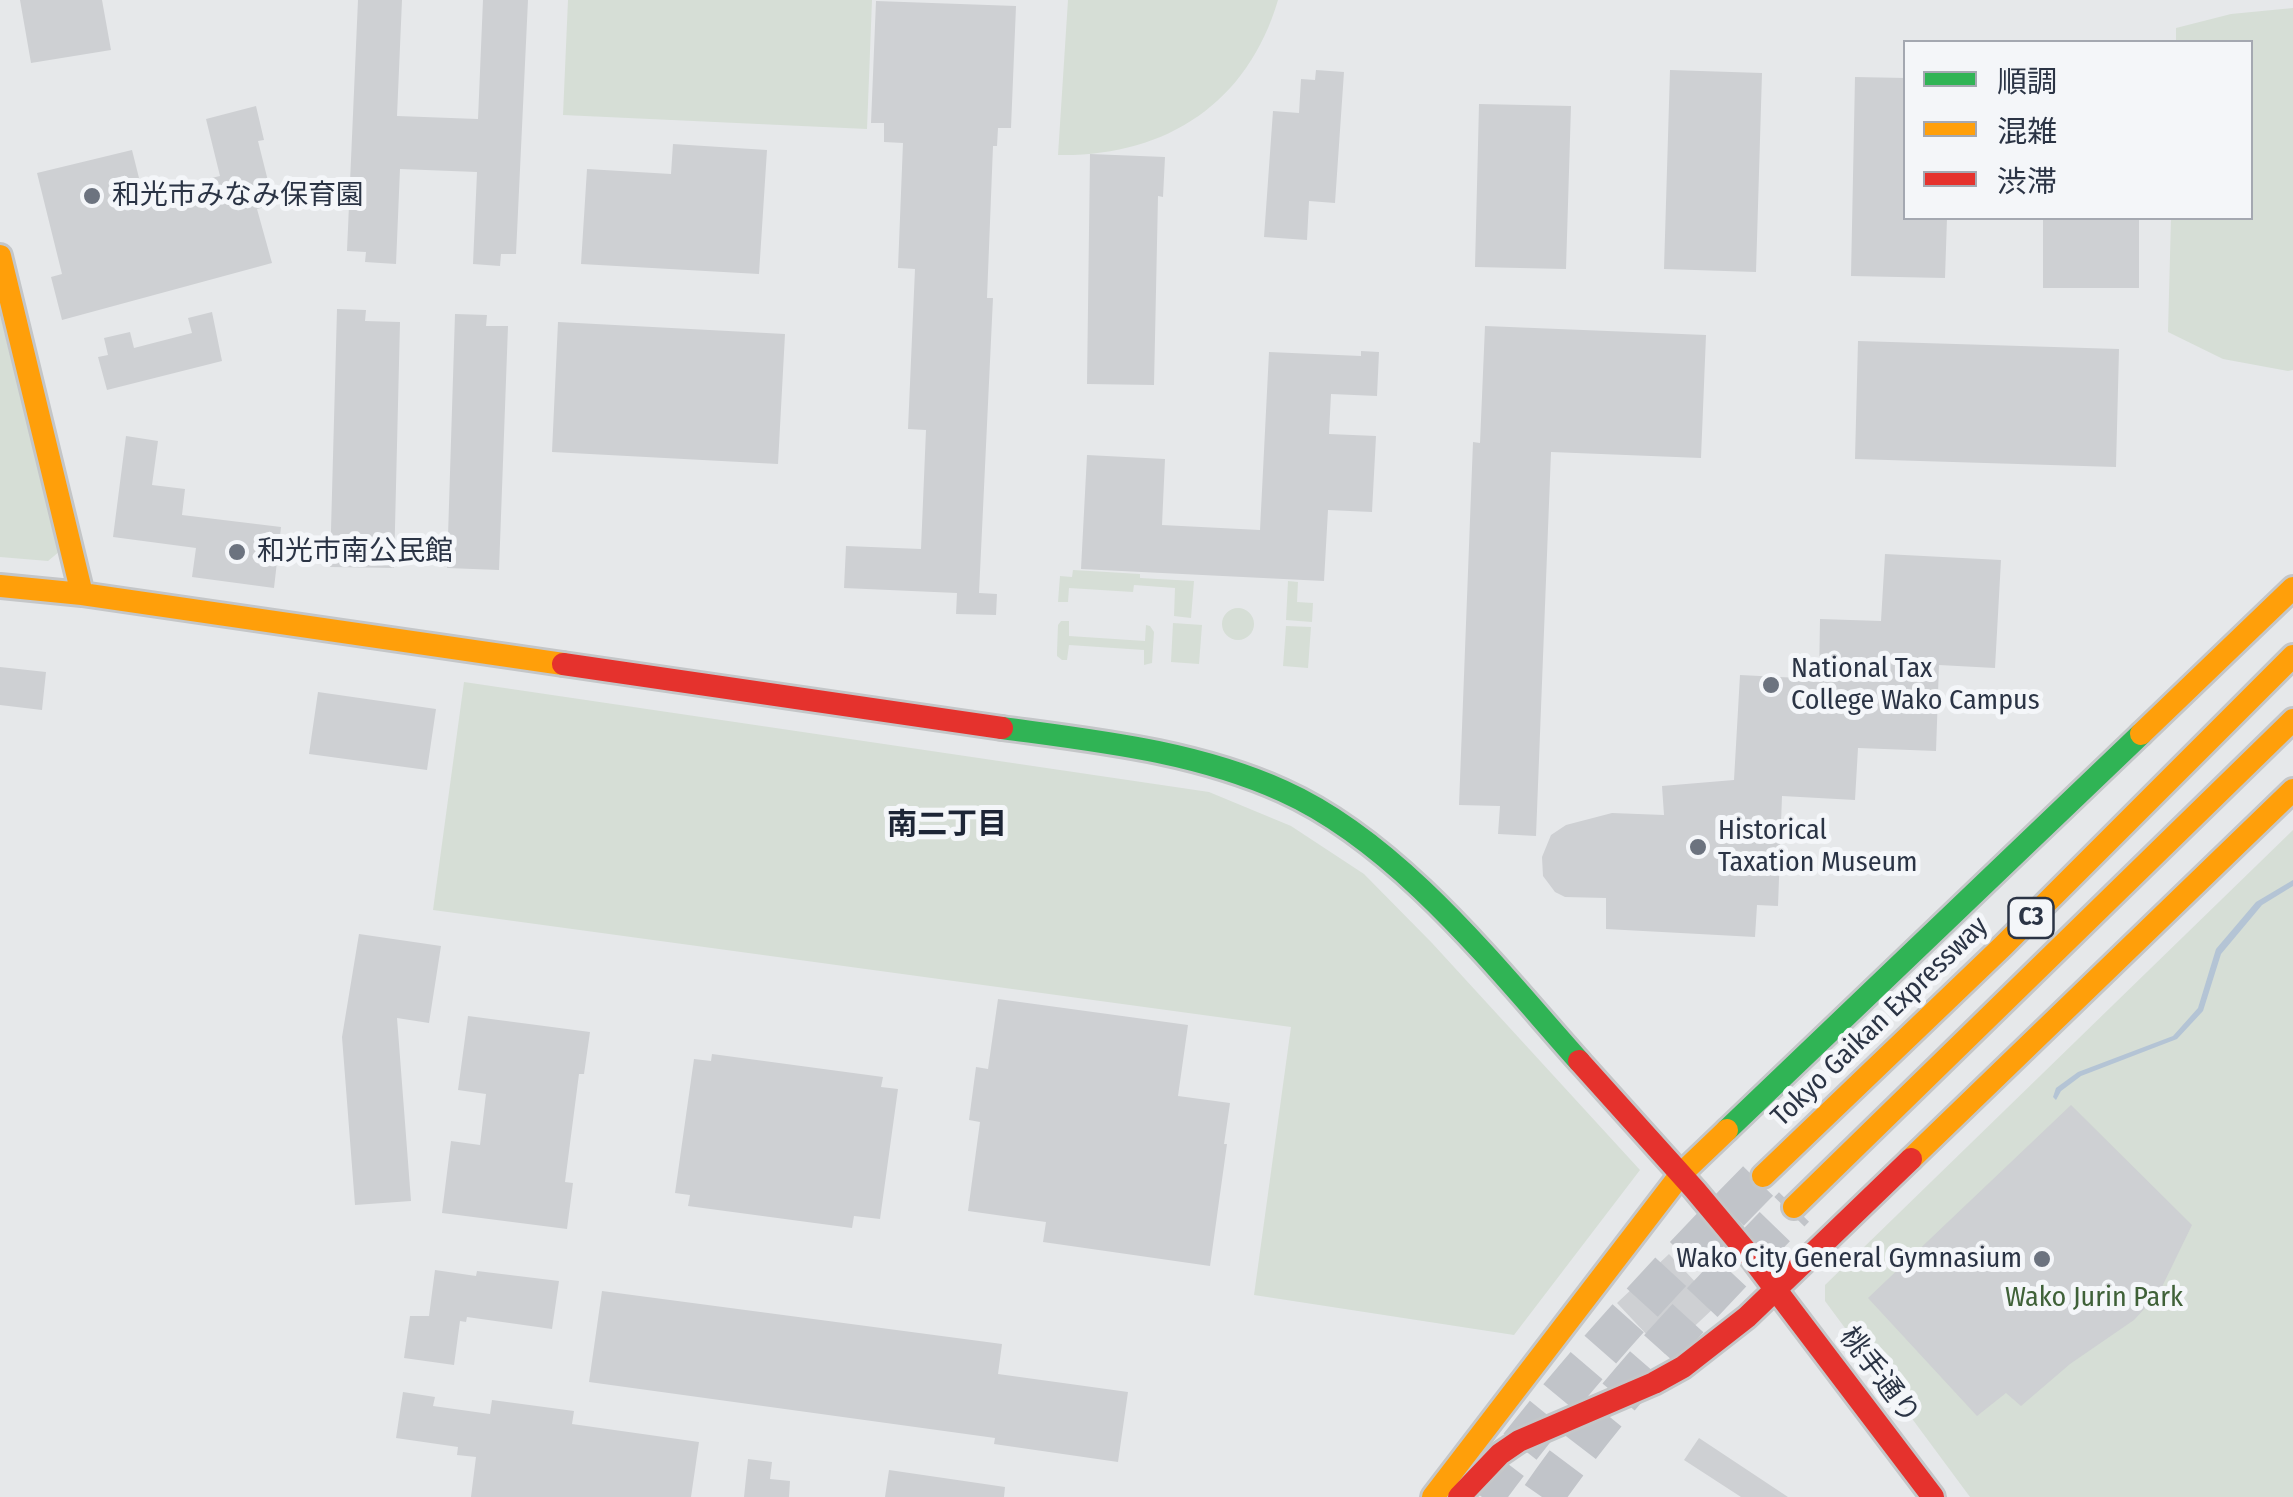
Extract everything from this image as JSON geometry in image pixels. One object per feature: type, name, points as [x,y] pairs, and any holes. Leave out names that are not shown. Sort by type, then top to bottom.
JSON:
[{"type":"main road","points":[[0,256],[82,594]]},
{"type":"main road","name":"桃手通り","points":[[0,586],[82,594],[1149,749],[1269,784],[1323,812],[1362,839],[1430,898],[1682,1174],[1778,1290],[1933,1497]]},
{"type":"main road","points":[[1433,1497],[1682,1174],[2293,588]]},
{"type":"main road","points":[[2264,617],[2287,641]]},
{"type":"main road","name":"Tokyo Gaikan Expressway","points":[[1763,1176],[2003,946],[2293,656]]},
{"type":"main road","name":"C3","points":[[1794,1207],[2293,720]]},
{"type":"main road","points":[[1459,1497],[1500,1454],[1519,1442],[1654,1383],[1748,1317],[2293,790]]},
{"type":"green space","points":[[568,0],[872,0],[867,129],[563,115]]},
{"type":"green space","points":[[1068,0],[1278,0],[1264,37],[1245,69],[1223,96],[1196,118],[1166,135],[1133,146],[1058,155]]},
{"type":"green space","points":[[2293,8],[2293,370],[2288,371],[2223,359],[2168,332],[2171,220],[2253,220],[2253,40],[2176,40],[2176,28],[2231,14]]},
{"type":"green space","points":[[0,315],[60,551],[48,561],[0,557]]},
{"type":"green space","points":[[1073,570],[1194,581],[1191,618],[1174,616],[1175,588],[1134,585],[1133,592],[1069,588],[1068,602],[1058,602],[1060,576],[1072,577]]},
{"type":"green space","points":[[1288,581],[1298,582],[1297,602],[1313,603],[1312,622],[1286,620]]},
{"type":"green space","points":[[1238,608],[1250,612],[1254,624],[1250,636],[1238,640],[1226,636],[1222,624],[1226,612]]},
{"type":"green space","points":[[1061,621],[1069,621],[1069,636],[1145,641],[1146,625],[1150,626],[1154,632],[1152,663],[1144,665],[1144,650],[1069,645],[1067,660],[1062,660],[1057,656]]},
{"type":"green space","points":[[1173,623],[1202,625],[1199,664],[1171,662]]},
{"type":"green space","points":[[1286,626],[1311,627],[1308,668],[1283,666]]},
{"type":"green space","points":[[464,682],[1209,792],[1291,826],[1364,874],[1640,1170],[1514,1335],[1254,1295],[1291,1027],[433,910]]},
{"type":"green space","name":"Wako Jurin Park","points":[[2293,830],[2293,1497],[1970,1497],[1825,1301],[1825,1285]]},
{"type":"water","points":[[2293,880],[2293,886],[2262,905],[2221,954],[2203,1011],[2177,1039],[2081,1076],[2061,1091],[2056,1100],[2053,1097],[2056,1088],[2078,1072],[2173,1036],[2198,1008],[2216,949],[2256,902]]},
{"type":"building","points":[[20,0],[102,0],[111,50],[31,63]]},
{"type":"building","points":[[358,0],[402,0],[397,116],[478,119],[483,0],[528,0],[516,254],[501,254],[500,266],[473,264],[477,172],[400,169],[396,264],[365,262],[366,252],[347,251]]},
{"type":"building","points":[[876,1],[1016,6],[1011,128],[998,128],[997,146],[993,146],[987,298],[993,298],[979,593],[997,594],[996,615],[956,614],[957,593],[844,588],[846,546],[921,549],[926,430],[908,429],[915,269],[898,268],[903,143],[884,142],[884,123],[871,123]]},
{"type":"building","points":[[1316,70],[1344,72],[1335,203],[1309,201],[1307,240],[1264,237],[1273,111],[1299,113],[1301,79],[1315,80]]},
{"type":"building","points":[[1670,70],[1762,73],[1756,272],[1664,269]]},
{"type":"building","points":[[1855,77],[1903,78],[1903,220],[1947,220],[1945,278],[1851,276]]},
{"type":"building","points":[[1479,104],[1571,106],[1566,269],[1475,267]]},
{"type":"building","points":[[256,106],[264,140],[258,141],[268,181],[260,183],[265,207],[257,209],[272,263],[62,320],[51,277],[62,274],[37,173],[132,150],[143,194],[220,176],[206,119]]},
{"type":"building","points":[[673,144],[767,150],[759,274],[581,264],[587,169],[671,174]]},
{"type":"building","points":[[1090,154],[1165,157],[1163,197],[1158,196],[1154,385],[1087,384]]},
{"type":"building","points":[[2043,220],[2139,220],[2139,288],[2043,288]]},
{"type":"building","points":[[337,309],[366,310],[365,321],[400,322],[394,568],[330,567]]},
{"type":"building","points":[[212,312],[222,361],[107,390],[98,357],[108,355],[104,338],[130,332],[134,348],[192,333],[188,318]]},
{"type":"building","points":[[455,314],[487,315],[486,326],[508,326],[499,570],[447,568]]},
{"type":"building","points":[[558,322],[785,334],[778,464],[552,452]]},
{"type":"building","points":[[1485,326],[1706,335],[1701,458],[1551,452],[1536,836],[1498,834],[1500,806],[1459,805],[1473,442],[1480,443]]},
{"type":"building","points":[[1858,341],[2119,349],[2116,467],[1855,459]]},
{"type":"building","points":[[1361,351],[1379,352],[1377,396],[1331,394],[1329,434],[1376,436],[1372,512],[1328,510],[1324,581],[1081,569],[1087,455],[1165,459],[1162,525],[1260,530],[1269,352],[1361,356]]},
{"type":"building","points":[[126,436],[158,441],[152,485],[185,489],[182,515],[281,527],[274,588],[192,577],[196,548],[113,537]]},
{"type":"building","points":[[1885,554],[2001,560],[1995,668],[1939,665],[1936,751],[1858,748],[1855,800],[1782,796],[1778,906],[1757,905],[1755,937],[1606,929],[1606,898],[1565,897],[1555,892],[1543,876],[1542,857],[1551,835],[1566,825],[1612,813],[1664,815],[1662,786],[1734,780],[1740,675],[1819,679],[1820,619],[1881,621]]},
{"type":"building","points":[[0,667],[46,672],[42,710],[0,705]]},
{"type":"building","points":[[318,692],[436,709],[427,770],[309,754]]},
{"type":"building","points":[[359,934],[441,946],[429,1023],[397,1018],[411,1201],[355,1205],[342,1037]]},
{"type":"building","points":[[998,999],[1188,1025],[1178,1096],[1230,1103],[1210,1266],[1043,1242],[1046,1222],[968,1211],[980,1122],[969,1120],[976,1067],[988,1069]]},
{"type":"building","points":[[468,1016],[590,1032],[584,1074],[579,1074],[565,1182],[573,1183],[567,1229],[442,1213],[451,1141],[480,1145],[486,1094],[458,1090]]},
{"type":"building","points":[[712,1054],[883,1077],[881,1087],[898,1089],[880,1219],[854,1216],[852,1228],[688,1206],[690,1195],[675,1193],[694,1059],[711,1061]]},
{"type":"building","name":"Wako City General Gymnasium","points":[[2071,1105],[2192,1225],[2159,1293],[2134,1320],[2070,1364],[2021,1406],[2006,1393],[1977,1416],[1868,1298]]},
{"type":"building","points":[[1669,1254],[1717,1305],[1665,1354],[1617,1303]]},
{"type":"building","points":[[435,1270],[559,1281],[552,1329],[467,1317],[466,1322],[460,1321],[454,1365],[404,1358],[410,1316],[429,1316]]},
{"type":"building","points":[[602,1291],[1002,1344],[998,1374],[1128,1392],[1118,1462],[994,1444],[995,1438],[589,1382]]},
{"type":"building","points":[[403,1392],[435,1397],[433,1406],[490,1414],[492,1400],[574,1411],[572,1424],[699,1442],[691,1497],[471,1497],[476,1457],[457,1455],[458,1447],[396,1438]]},
{"type":"building","points":[[1699,1438],[1788,1497],[1741,1497],[1684,1460]]},
{"type":"building","points":[[748,1459],[772,1462],[770,1479],[790,1481],[789,1497],[744,1497]]},
{"type":"building","points":[[889,1470],[1005,1487],[1004,1497],[885,1497]]},
{"type":"tunnel","points":[[1482,1497],[1616,1331],[1763,1176]]},
{"type":"tunnel","points":[[1542,1497],[1630,1383],[1794,1207]]},
{"type":"traffic: fast","points":[[1002,728],[1145,749],[1215,766],[1283,791],[1326,814],[1367,842],[1443,911],[1579,1061]]},
{"type":"traffic: fast","points":[[1727,1130],[2141,734]]},
{"type":"traffic: slow","points":[[0,256],[82,594]]},
{"type":"traffic: slow","points":[[0,586],[82,594],[563,664]]},
{"type":"traffic: slow","points":[[2141,734],[2293,588]]},
{"type":"traffic: slow","points":[[1763,1176],[2003,946],[2293,656]]},
{"type":"traffic: slow","points":[[1794,1207],[2293,720]]},
{"type":"traffic: slow","points":[[1911,1159],[2293,790]]},
{"type":"traffic: slow","points":[[1433,1497],[1681,1174],[1727,1130]]},
{"type":"traffic: jam","points":[[563,664],[1002,728]]},
{"type":"traffic: jam","points":[[1579,1061],[1751,1257],[1933,1497]]},
{"type":"traffic: jam","points":[[1459,1497],[1500,1454],[1519,1441],[1683,1367],[1747,1317],[1911,1159]]},
{"type":"place","name":"和光市みなみ保育園","points":[[92,196]]},
{"type":"place","name":"和光市南公民館","points":[[237,552]]},
{"type":"place","name":"National Tax College Wako Campus","points":[[1771,685]]},
{"type":"place","name":"Historical Taxation Museum","points":[[1698,847]]},
{"type":"place","name":"Wako City General Gymnasium","points":[[2042,1259]]},
{"type":"district","name":"南二丁目","points":[[947,826]]}]
